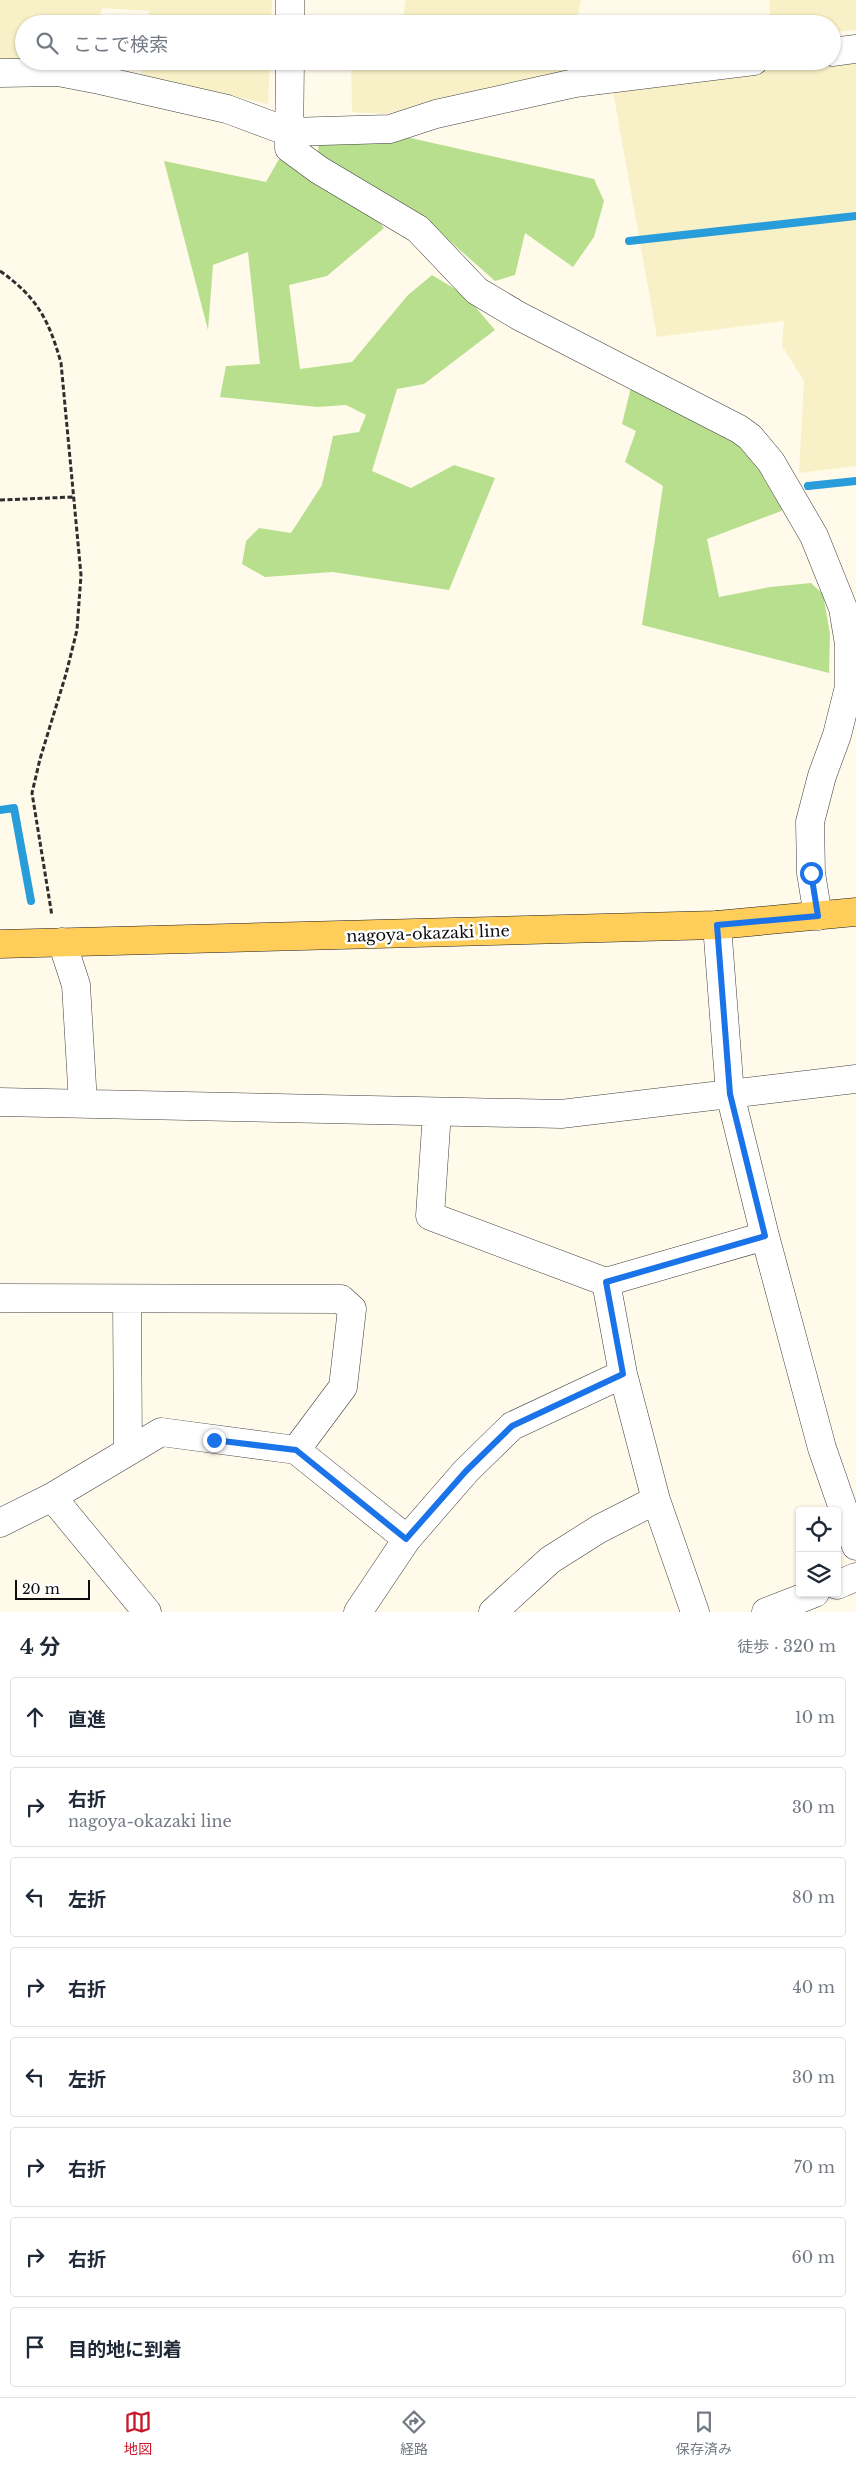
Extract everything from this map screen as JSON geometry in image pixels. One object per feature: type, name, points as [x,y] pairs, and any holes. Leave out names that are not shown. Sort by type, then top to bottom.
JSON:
[{"type":"main road","name":"nagoya-okazaki line","points":[[0,944],[717,925],[856,912]]},
{"type":"street","points":[[290,0],[290,15]]},
{"type":"street","points":[[841,51],[856,49]]},
{"type":"street","points":[[290,70],[289,148],[319,170],[418,229],[477,291],[562,338],[699,406],[750,438],[770,462],[814,536],[849,608],[849,687],[837,735],[822,776],[810,822],[811,873],[818,916]]},
{"type":"street","points":[[0,73],[58,72],[100,80],[227,110],[289,132],[390,129],[436,114],[575,83],[681,70]]},
{"type":"street","points":[[717,925],[730,1094],[765,1236],[822,1448],[856,1546]]},
{"type":"street","points":[[59,942],[76,985],[83,1103]]},
{"type":"street","points":[[0,1102],[562,1114],[856,1079]]},
{"type":"street","points":[[437,1112],[430,1216],[606,1282],[765,1236]]},
{"type":"street","points":[[606,1282],[623,1374],[656,1500],[695,1612]]},
{"type":"street","points":[[0,1298],[127,1300],[341,1299],[352,1309],[343,1387],[296,1450]]},
{"type":"street","points":[[127,1300],[128,1451]]},
{"type":"street","points":[[358,1612],[406,1539],[466,1471],[512,1426],[623,1374]]},
{"type":"street","points":[[0,1523],[52,1497],[161,1432],[296,1450],[406,1539]]},
{"type":"street","points":[[52,1497],[147,1612]]},
{"type":"street","points":[[493,1612],[550,1560],[599,1529],[656,1500]]},
{"type":"street","points":[[841,1583],[856,1577]]},
{"type":"street","points":[[766,1612],[805,1597]]},
{"type":"path","points":[[0,272],[26,292],[38,305],[52,331],[61,362],[81,575],[77,630],[32,792],[59,942]]},
{"type":"path","points":[[0,500],[74,498]]},
{"type":"shaded area","points":[[0,0],[272,0],[271,15],[148,15],[149,11],[102,8],[100,15],[15,15],[15,60],[0,61]]},
{"type":"shaded area","points":[[406,0],[581,0],[578,15],[403,15]]},
{"type":"shaded area","points":[[769,0],[856,0],[856,30],[841,31],[841,15],[770,15]]},
{"type":"shaded area","points":[[856,57],[856,466],[799,473],[804,381],[782,346],[784,321],[657,337],[612,86],[747,70],[841,70],[841,59]]},
{"type":"shaded area","points":[[142,70],[270,70],[268,104],[141,75]]},
{"type":"shaded area","points":[[351,70],[566,70],[385,114],[352,112]]},
{"type":"green space","points":[[397,135],[594,179],[604,201],[594,237],[573,267],[525,233],[515,275],[495,281],[425,219],[318,153],[319,138]]},
{"type":"green space","points":[[279,159],[368,208],[384,228],[327,276],[289,285],[300,369],[352,362],[408,295],[432,275],[465,295],[495,330],[424,384],[397,389],[372,471],[411,488],[454,465],[495,478],[449,590],[333,572],[265,577],[242,564],[246,541],[259,528],[291,533],[322,485],[333,436],[359,432],[366,415],[346,405],[317,407],[220,397],[226,366],[260,364],[248,252],[213,265],[208,330],[164,161],[266,182]]},
{"type":"green space","points":[[632,383],[726,433],[759,466],[784,510],[707,539],[719,597],[770,587],[811,583],[823,594],[830,634],[829,673],[642,625],[663,486],[625,462],[636,431],[622,424]]},
{"type":"waterway","points":[[629,241],[856,216]]},
{"type":"waterway","points":[[808,486],[856,481]]},
{"type":"waterway","points":[[0,810],[14,808],[31,901]]},
{"type":"route","points":[[214,1440],[296,1450],[406,1539],[466,1471],[512,1426],[623,1374],[606,1282],[765,1236],[730,1094],[717,925],[818,916],[811,873]]}]
